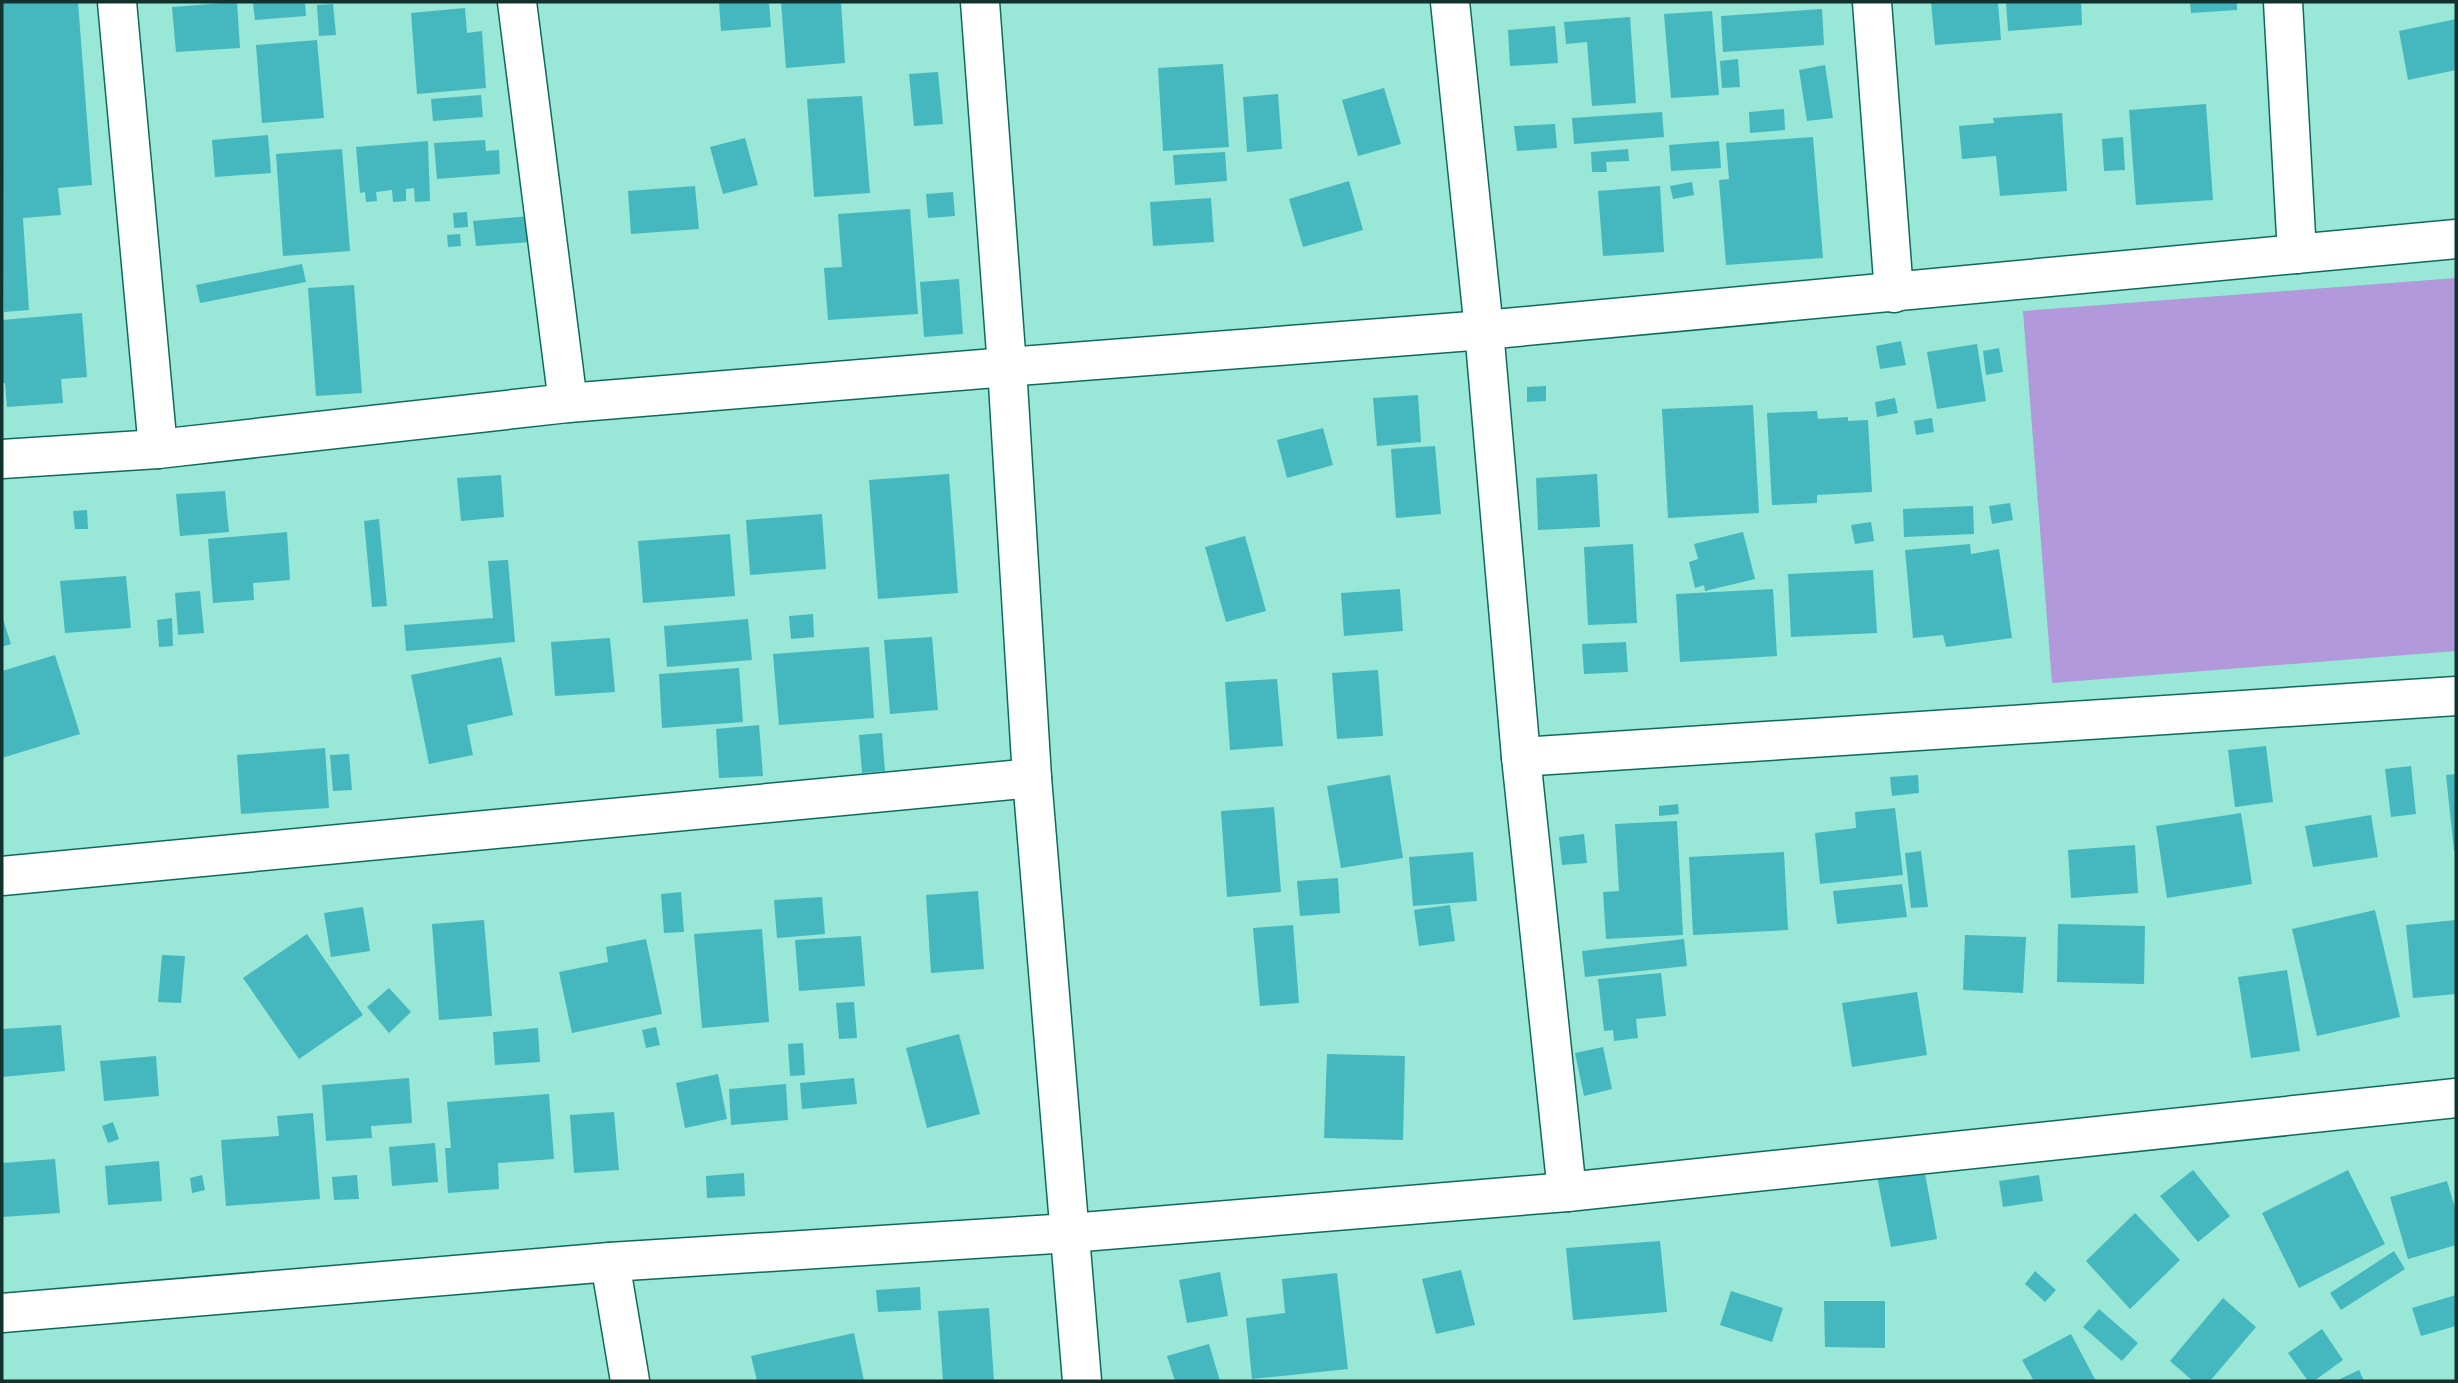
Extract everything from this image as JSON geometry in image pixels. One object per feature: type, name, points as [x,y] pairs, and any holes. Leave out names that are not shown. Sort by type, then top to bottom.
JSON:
[{"type":"street","points":[[117,2],[158,449]]},
{"type":"street","points":[[517,2],[568,404]]},
{"type":"street","points":[[980,2],[1007,367],[1032,778],[1082,1381]]},
{"type":"street","points":[[1450,2],[1484,330],[1521,757],[1567,1192]]},
{"type":"street","points":[[1872,2],[1894,293]]},
{"type":"street","points":[[2283,2],[2297,254]]},
{"type":"street","points":[[2,459],[158,449],[568,404],[1484,330],[2456,239]]},
{"type":"street","points":[[1521,757],[2456,696]]},
{"type":"street","points":[[2,876],[1032,778]]},
{"type":"street","points":[[2,1314],[610,1262],[1070,1233],[1567,1192],[2456,1098]]},
{"type":"street","points":[[610,1262],[630,1381]]},
{"type":"shaded area","points":[[2456,278],[2456,651],[2052,683],[2023,311]]},
{"type":"building","points":[[2,2],[78,2],[92,185],[58,188],[61,215],[23,218],[29,310],[4,312]]},
{"type":"building","points":[[237,2],[240,48],[176,52],[172,7]]},
{"type":"building","points":[[253,2],[305,2],[306,16],[255,20]]},
{"type":"building","points":[[719,2],[769,2],[771,27],[721,31]]},
{"type":"building","points":[[781,2],[841,2],[845,63],[786,68]]},
{"type":"building","points":[[1931,2],[1998,2],[2001,40],[1935,45]]},
{"type":"building","points":[[2006,2],[2081,2],[2082,25],[2008,31]]},
{"type":"building","points":[[2190,2],[2237,2],[2237,10],[2191,13]]},
{"type":"building","points":[[333,4],[336,35],[319,36],[317,5]]},
{"type":"building","points":[[465,8],[467,33],[482,31],[486,88],[417,94],[411,13]]},
{"type":"building","points":[[1822,9],[1824,45],[1723,52],[1721,16]]},
{"type":"building","points":[[1712,11],[1719,95],[1671,98],[1664,14]]},
{"type":"building","points":[[1630,17],[1636,103],[1592,106],[1587,42],[1566,44],[1564,22]]},
{"type":"building","points":[[2456,19],[2456,70],[2408,80],[2399,31]]},
{"type":"building","points":[[1555,26],[1558,63],[1510,66],[1508,30]]},
{"type":"building","points":[[317,40],[324,118],[262,123],[256,45]]},
{"type":"building","points":[[1738,59],[1740,87],[1722,88],[1720,61]]},
{"type":"building","points":[[1223,64],[1229,147],[1163,151],[1158,68]]},
{"type":"building","points":[[1825,65],[1833,118],[1807,121],[1799,70]]},
{"type":"building","points":[[938,72],[943,124],[914,126],[909,74]]},
{"type":"building","points":[[1384,88],[1401,144],[1358,156],[1342,100]]},
{"type":"building","points":[[1278,94],[1282,149],[1247,152],[1243,97]]},
{"type":"building","points":[[481,95],[483,117],[433,121],[431,99]]},
{"type":"building","points":[[862,96],[870,193],[814,197],[807,99]]},
{"type":"building","points":[[2206,104],[2213,200],[2136,205],[2129,110]]},
{"type":"building","points":[[1784,109],[1785,130],[1750,133],[1749,112]]},
{"type":"building","points":[[1662,112],[1664,137],[1574,144],[1572,118]]},
{"type":"building","points":[[2062,113],[2067,191],[2000,196],[1996,156],[1962,159],[1959,126],[1994,123],[1993,118]]},
{"type":"building","points":[[1555,124],[1557,148],[1517,151],[1514,126]]},
{"type":"building","points":[[268,135],[271,173],[215,177],[212,140]]},
{"type":"building","points":[[1813,137],[1823,258],[1726,265],[1719,180],[1729,179],[1726,143]]},
{"type":"building","points":[[2123,137],[2125,170],[2104,171],[2102,139]]},
{"type":"building","points":[[745,138],[758,185],[723,194],[710,147]]},
{"type":"building","points":[[485,140],[486,151],[499,150],[500,174],[437,179],[434,143]]},
{"type":"building","points":[[428,141],[430,201],[415,202],[414,188],[406,189],[406,201],[393,202],[392,190],[376,192],[377,201],[366,202],[365,192],[360,193],[356,147]]},
{"type":"building","points":[[1719,141],[1721,168],[1671,171],[1669,145]]},
{"type":"building","points":[[342,149],[350,251],[283,256],[276,154]]},
{"type":"building","points":[[1628,149],[1629,161],[1606,162],[1607,172],[1592,172],[1591,152]]},
{"type":"building","points":[[1225,152],[1227,181],[1175,185],[1173,155]]},
{"type":"building","points":[[1349,181],[1363,230],[1303,247],[1289,199]]},
{"type":"building","points":[[1692,182],[1694,195],[1673,199],[1670,186]]},
{"type":"building","points":[[695,186],[699,229],[631,234],[628,191]]},
{"type":"building","points":[[1660,186],[1664,252],[1603,256],[1598,191]]},
{"type":"building","points":[[953,192],[955,216],[928,218],[926,194]]},
{"type":"building","points":[[1211,198],[1214,242],[1153,246],[1150,202]]},
{"type":"building","points":[[910,209],[918,314],[828,320],[824,268],[842,267],[838,214]]},
{"type":"building","points":[[467,212],[468,227],[454,228],[453,213]]},
{"type":"building","points":[[529,216],[531,242],[476,246],[473,221]]},
{"type":"building","points":[[460,234],[461,246],[448,247],[447,235]]},
{"type":"building","points":[[302,264],[306,282],[200,303],[196,285]]},
{"type":"building","points":[[959,279],[963,334],[924,337],[920,282]]},
{"type":"building","points":[[354,285],[362,393],[316,396],[308,288]]},
{"type":"building","points":[[82,313],[87,377],[61,379],[63,403],[7,407],[5,383],[2,384],[2,320]]},
{"type":"building","points":[[1901,341],[1906,365],[1880,369],[1876,346]]},
{"type":"building","points":[[1977,344],[1986,401],[1937,409],[1927,352]]},
{"type":"building","points":[[1999,348],[2003,372],[1986,375],[1983,351]]},
{"type":"building","points":[[1546,386],[1546,401],[1527,402],[1527,387]]},
{"type":"building","points":[[1418,395],[1421,442],[1377,446],[1373,398]]},
{"type":"building","points":[[1895,398],[1898,413],[1877,417],[1875,402]]},
{"type":"building","points":[[1753,405],[1759,513],[1668,518],[1662,409]]},
{"type":"building","points":[[1817,411],[1818,419],[1848,417],[1848,421],[1868,420],[1872,492],[1817,495],[1817,503],[1772,505],[1767,413]]},
{"type":"building","points":[[1932,418],[1934,432],[1916,435],[1914,421]]},
{"type":"building","points":[[1323,428],[1333,465],[1287,478],[1277,440]]},
{"type":"building","points":[[1435,446],[1441,514],[1396,518],[1391,449]]},
{"type":"building","points":[[949,474],[958,593],[878,599],[869,480]]},
{"type":"building","points":[[1597,474],[1600,527],[1538,530],[1536,478]]},
{"type":"building","points":[[501,475],[504,517],[461,521],[457,478]]},
{"type":"building","points":[[225,491],[229,532],[180,536],[176,494]]},
{"type":"building","points":[[2010,503],[2013,520],[1992,524],[1989,506]]},
{"type":"building","points":[[1973,506],[1974,534],[1904,537],[1903,509]]},
{"type":"building","points":[[87,510],[88,529],[75,529],[73,511]]},
{"type":"building","points":[[822,514],[826,569],[750,575],[746,520]]},
{"type":"building","points":[[379,519],[387,606],[372,607],[364,521]]},
{"type":"building","points":[[1871,522],[1874,541],[1855,544],[1851,525]]},
{"type":"building","points":[[287,532],[290,580],[253,583],[254,600],[213,603],[208,539]]},
{"type":"building","points":[[1743,532],[1755,579],[1705,591],[1704,585],[1695,588],[1689,562],[1698,559],[1694,544]]},
{"type":"building","points":[[730,534],[735,596],[643,603],[638,541]]},
{"type":"building","points":[[1245,536],[1266,611],[1226,622],[1205,547]]},
{"type":"building","points":[[1633,544],[1637,623],[1588,625],[1584,547]]},
{"type":"building","points":[[1970,544],[1971,554],[1999,549],[2012,638],[1946,647],[1943,635],[1913,638],[1905,550]]},
{"type":"building","points":[[508,560],[515,642],[406,651],[404,625],[493,618],[488,561]]},
{"type":"building","points":[[1873,570],[1877,633],[1791,637],[1788,574]]},
{"type":"building","points":[[126,576],[131,628],[65,633],[60,581]]},
{"type":"building","points":[[1400,589],[1403,631],[1344,636],[1341,593]]},
{"type":"building","points":[[1773,589],[1777,656],[1680,662],[1676,594]]},
{"type":"building","points":[[200,591],[204,633],[178,635],[175,593]]},
{"type":"building","points":[[813,614],[814,637],[791,639],[789,616]]},
{"type":"building","points":[[2,616],[11,644],[2,647]]},
{"type":"building","points":[[172,618],[173,646],[159,647],[157,620]]},
{"type":"building","points":[[748,619],[752,660],[667,667],[664,626]]},
{"type":"building","points":[[932,637],[938,710],[890,714],[884,640]]},
{"type":"building","points":[[610,638],[615,692],[555,696],[551,642]]},
{"type":"building","points":[[1626,642],[1628,672],[1584,674],[1582,644]]},
{"type":"building","points":[[869,647],[874,718],[779,725],[773,654]]},
{"type":"building","points":[[55,655],[80,734],[2,758],[2,671]]},
{"type":"building","points":[[501,657],[513,715],[467,725],[473,755],[429,764],[411,675]]},
{"type":"building","points":[[739,668],[743,722],[662,728],[659,674]]},
{"type":"building","points":[[1378,670],[1383,736],[1337,739],[1332,673]]},
{"type":"building","points":[[1277,679],[1283,746],[1230,750],[1225,682]]},
{"type":"building","points":[[759,725],[763,776],[719,778],[716,729]]},
{"type":"building","points":[[882,733],[885,771],[862,773],[859,735]]},
{"type":"building","points":[[2266,746],[2273,802],[2235,807],[2228,750]]},
{"type":"building","points":[[325,748],[329,808],[241,814],[237,755]]},
{"type":"building","points":[[349,754],[352,790],[333,791],[330,755]]},
{"type":"building","points":[[2411,766],[2416,814],[2391,817],[2385,769]]},
{"type":"building","points":[[2456,774],[2456,851],[2454,851],[2446,775]]},
{"type":"building","points":[[1390,775],[1403,858],[1341,868],[1327,786]]},
{"type":"building","points":[[1918,775],[1919,793],[1892,796],[1890,777]]},
{"type":"building","points":[[1678,804],[1679,814],[1659,816],[1659,806]]},
{"type":"building","points":[[1274,807],[1281,892],[1227,897],[1221,811]]},
{"type":"building","points":[[1895,808],[1903,875],[1820,884],[1815,833],[1856,828],[1855,812]]},
{"type":"building","points":[[2241,813],[2252,884],[2167,898],[2156,826]]},
{"type":"building","points":[[2371,815],[2378,857],[2313,867],[2305,826]]},
{"type":"building","points":[[1677,821],[1683,935],[1606,939],[1603,892],[1619,891],[1615,824]]},
{"type":"building","points":[[1584,834],[1587,863],[1562,865],[1559,837]]},
{"type":"building","points":[[2135,845],[2138,893],[2071,898],[2068,850]]},
{"type":"building","points":[[1921,851],[1928,907],[1911,908],[1905,853]]},
{"type":"building","points":[[1473,852],[1477,901],[1413,906],[1409,857]]},
{"type":"building","points":[[1784,852],[1788,930],[1693,935],[1689,857]]},
{"type":"building","points":[[1338,878],[1340,913],[1300,916],[1297,881]]},
{"type":"building","points":[[1902,884],[1907,917],[1837,924],[1833,891]]},
{"type":"building","points":[[978,891],[984,969],[931,973],[926,895]]},
{"type":"building","points":[[681,892],[684,932],[664,933],[661,894]]},
{"type":"building","points":[[822,897],[825,934],[777,938],[774,900]]},
{"type":"building","points":[[1450,905],[1455,941],[1419,946],[1414,910]]},
{"type":"building","points":[[363,907],[370,951],[331,957],[324,913]]},
{"type":"building","points":[[2375,910],[2400,1017],[2317,1036],[2292,929]]},
{"type":"building","points":[[484,920],[492,1016],[439,1020],[432,924]]},
{"type":"building","points":[[2456,920],[2456,994],[2413,998],[2406,925]]},
{"type":"building","points":[[2058,924],[2145,926],[2144,984],[2057,982]]},
{"type":"building","points":[[1293,925],[1299,1003],[1260,1006],[1253,928]]},
{"type":"building","points":[[762,929],[769,1022],[702,1028],[694,934]]},
{"type":"building","points":[[307,934],[363,1015],[299,1059],[243,978]]},
{"type":"building","points":[[1965,935],[2026,937],[2023,993],[1963,990]]},
{"type":"building","points":[[861,936],[865,986],[799,991],[795,940]]},
{"type":"building","points":[[646,939],[662,1014],[572,1033],[559,972],[608,962],[606,947]]},
{"type":"building","points":[[1684,939],[1687,966],[1585,977],[1582,951]]},
{"type":"building","points":[[162,955],[185,956],[181,1003],[158,1002]]},
{"type":"building","points":[[2287,970],[2300,1051],[2251,1058],[2238,977]]},
{"type":"building","points":[[1661,973],[1666,1016],[1636,1019],[1638,1038],[1614,1041],[1613,1030],[1604,1031],[1598,979]]},
{"type":"building","points":[[389,988],[411,1012],[389,1033],[367,1007]]},
{"type":"building","points":[[1917,992],[1927,1055],[1852,1067],[1842,1003]]},
{"type":"building","points":[[854,1002],[857,1038],[839,1039],[836,1003]]},
{"type":"building","points":[[61,1025],[65,1071],[2,1077],[2,1029]]},
{"type":"building","points":[[656,1027],[660,1045],[646,1048],[642,1030]]},
{"type":"building","points":[[538,1028],[540,1062],[495,1065],[493,1032]]},
{"type":"building","points":[[959,1034],[980,1114],[927,1128],[906,1048]]},
{"type":"building","points":[[803,1043],[805,1075],[790,1076],[788,1044]]},
{"type":"building","points":[[1603,1047],[1612,1089],[1584,1096],[1575,1053]]},
{"type":"building","points":[[1327,1054],[1405,1056],[1403,1140],[1324,1138]]},
{"type":"building","points":[[156,1056],[159,1096],[104,1101],[100,1061]]},
{"type":"building","points":[[718,1074],[727,1119],[685,1128],[676,1083]]},
{"type":"building","points":[[409,1078],[412,1123],[371,1126],[372,1138],[326,1141],[322,1085]]},
{"type":"building","points":[[854,1078],[857,1104],[802,1109],[800,1083]]},
{"type":"building","points":[[786,1084],[788,1120],[731,1125],[729,1089]]},
{"type":"building","points":[[549,1094],[554,1159],[498,1163],[499,1189],[448,1193],[445,1148],[451,1148],[447,1102]]},
{"type":"building","points":[[614,1112],[619,1170],[574,1173],[570,1115]]},
{"type":"building","points":[[313,1113],[320,1199],[226,1206],[221,1140],[279,1136],[277,1116]]},
{"type":"building","points":[[113,1122],[119,1139],[108,1143],[102,1126]]},
{"type":"building","points":[[435,1143],[438,1182],[392,1186],[389,1147]]},
{"type":"building","points":[[55,1159],[60,1213],[2,1217],[2,1163]]},
{"type":"building","points":[[159,1161],[162,1201],[108,1205],[105,1166]]},
{"type":"building","points":[[1924,1168],[1937,1239],[1891,1247],[1877,1176]]},
{"type":"building","points":[[2193,1170],[2230,1216],[2198,1242],[2160,1196]]},
{"type":"building","points":[[2348,1170],[2385,1244],[2299,1288],[2262,1213]]},
{"type":"building","points":[[744,1173],[745,1196],[707,1198],[706,1176]]},
{"type":"building","points":[[202,1175],[205,1190],[192,1193],[190,1178]]},
{"type":"building","points":[[357,1175],[359,1199],[334,1200],[332,1177]]},
{"type":"building","points":[[2039,1175],[2043,1201],[2003,1207],[1999,1181]]},
{"type":"building","points":[[2447,1181],[2456,1211],[2456,1245],[2408,1259],[2390,1197]]},
{"type":"building","points":[[2135,1213],[2180,1260],[2130,1309],[2086,1261]]},
{"type":"building","points":[[1660,1241],[1667,1312],[1573,1320],[1566,1248]]},
{"type":"building","points":[[2394,1251],[2405,1269],[2341,1310],[2330,1293]]},
{"type":"building","points":[[1461,1270],[1475,1325],[1436,1334],[1422,1279]]},
{"type":"building","points":[[2035,1271],[2056,1290],[2045,1302],[2025,1284]]},
{"type":"building","points":[[1220,1272],[1228,1316],[1187,1323],[1179,1280]]},
{"type":"building","points":[[1337,1273],[1348,1369],[1252,1379],[1246,1318],[1285,1313],[1282,1279]]},
{"type":"building","points":[[920,1287],[921,1310],[878,1312],[876,1290]]},
{"type":"building","points":[[1731,1291],[1783,1308],[1772,1342],[1720,1325]]},
{"type":"building","points":[[2456,1295],[2456,1326],[2421,1336],[2412,1308]]},
{"type":"building","points":[[2223,1298],[2256,1327],[2210,1381],[2193,1381],[2170,1361]]},
{"type":"building","points":[[1824,1301],[1885,1301],[1885,1348],[1825,1347]]},
{"type":"building","points":[[989,1308],[994,1381],[943,1381],[938,1311]]},
{"type":"building","points":[[2099,1309],[2138,1343],[2122,1361],[2083,1327]]},
{"type":"building","points":[[2322,1329],[2343,1360],[2314,1381],[2308,1381],[2288,1353]]},
{"type":"building","points":[[854,1333],[864,1381],[757,1381],[751,1356]]},
{"type":"building","points":[[2071,1334],[2096,1381],[2034,1381],[2022,1360]]},
{"type":"building","points":[[1209,1344],[1220,1381],[1175,1381],[1167,1356]]},
{"type":"building","points":[[2359,1370],[2364,1381],[2336,1381]]}]
